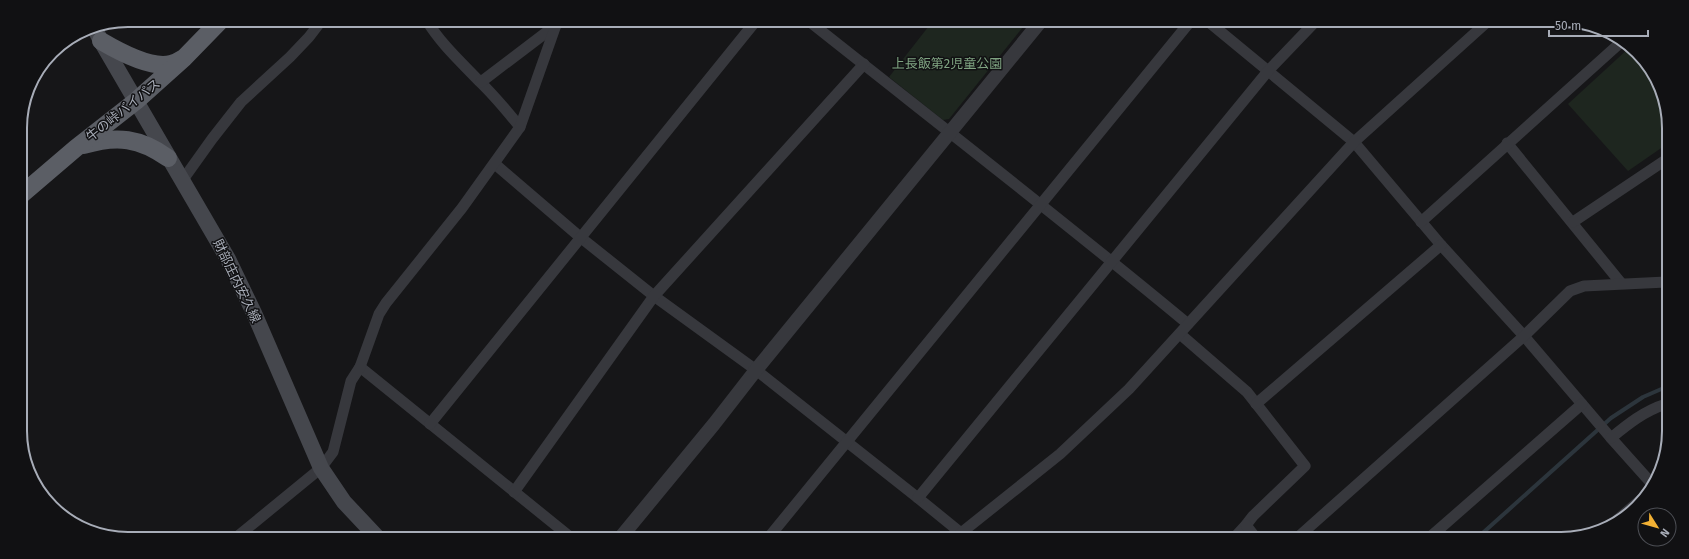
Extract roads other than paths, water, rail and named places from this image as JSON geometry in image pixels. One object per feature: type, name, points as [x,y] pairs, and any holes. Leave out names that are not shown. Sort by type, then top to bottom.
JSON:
[{"type":"highway","name":"牛の峠バイパス","points":[[27,190],[76,148],[136,101],[184,58],[214,27]]},
{"type":"highway","points":[[98,34],[125,55],[154,63],[169,64],[184,58]]},
{"type":"highway","points":[[76,148],[98,141],[119,139],[138,142],[153,147],[168,158]]},
{"type":"main road","name":"財部庄内安久線","points":[[98,34],[168,158],[228,259],[254,313],[321,468],[344,502],[372,532]]},
{"type":"street","points":[[182,181],[241,102],[290,57],[317,27]]},
{"type":"street","points":[[431,27],[451,52],[481,82],[520,127]]},
{"type":"street","points":[[481,82],[554,27]]},
{"type":"street","points":[[243,532],[321,468],[333,452],[351,381],[360,367],[379,314],[386,303],[462,208],[495,164],[520,127],[558,27]]},
{"type":"street","points":[[430,424],[751,27]]},
{"type":"street","points":[[816,27],[950,131],[1111,260],[1188,324]]},
{"type":"street","points":[[624,532],[714,424],[756,370],[1036,27]]},
{"type":"street","points":[[773,532],[1186,27]]},
{"type":"street","points":[[1215,27],[1354,142],[1421,222],[1524,336],[1649,480]]},
{"type":"street","points":[[918,498],[1111,260],[1268,71],[1310,27]]},
{"type":"street","points":[[962,532],[1060,454],[1129,389],[1354,142],[1483,27]]},
{"type":"street","points":[[1421,222],[1507,143],[1618,45]]},
{"type":"street","points":[[514,492],[654,296],[864,64]]},
{"type":"street","points":[[1507,143],[1573,222],[1621,283]]},
{"type":"street","points":[[1573,222],[1662,162]]},
{"type":"street","points":[[495,164],[580,237],[654,296],[756,370],[918,498],[955,532]]},
{"type":"street","points":[[1256,404],[1441,244]]},
{"type":"street","points":[[1304,532],[1524,336],[1570,291],[1584,286],[1662,282]]},
{"type":"street","points":[[1180,334],[1247,392],[1305,466],[1253,516],[1240,532]]},
{"type":"street","points":[[360,367],[564,532]]},
{"type":"street","points":[[1436,532],[1582,404]]},
{"type":"street","points":[[1611,438],[1632,420],[1651,408],[1662,405]]},
{"type":"street","points":[[1246,526],[1251,532]]},
{"type":"waterway","points":[[1484,532],[1611,418],[1643,397],[1662,389]]},
{"type":"park label","name":"上長飯第2児童公園","points":[[947,63]]}]
